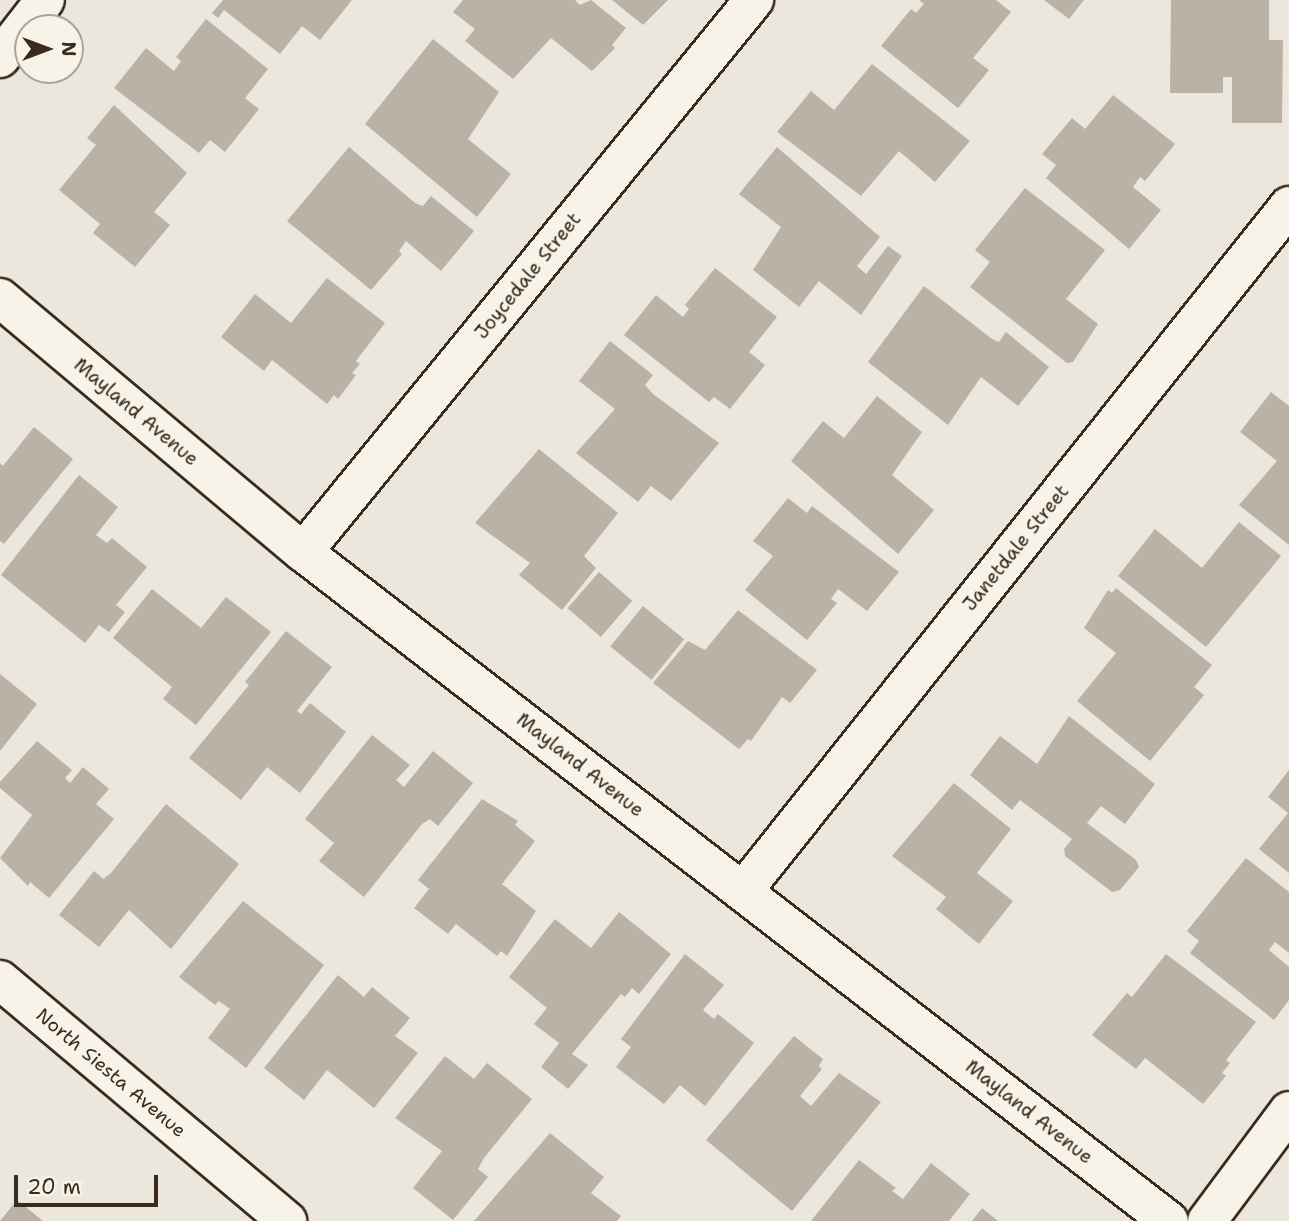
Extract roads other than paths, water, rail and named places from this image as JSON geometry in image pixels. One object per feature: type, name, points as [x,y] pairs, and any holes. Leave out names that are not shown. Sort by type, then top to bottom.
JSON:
[{"type":"street","points":[[0,58],[45,0]]},
{"type":"street","name":"Joycedale Street","points":[[303,552],[754,0]]},
{"type":"street","name":"Janetdale Street","points":[[743,891],[1289,206]]},
{"type":"street","name":"Mayland Avenue","points":[[0,298],[303,552],[1169,1221]]},
{"type":"street","name":"North Siesta Avenue","points":[[0,980],[287,1221]]},
{"type":"street","points":[[1207,1221],[1289,1111]]}]
